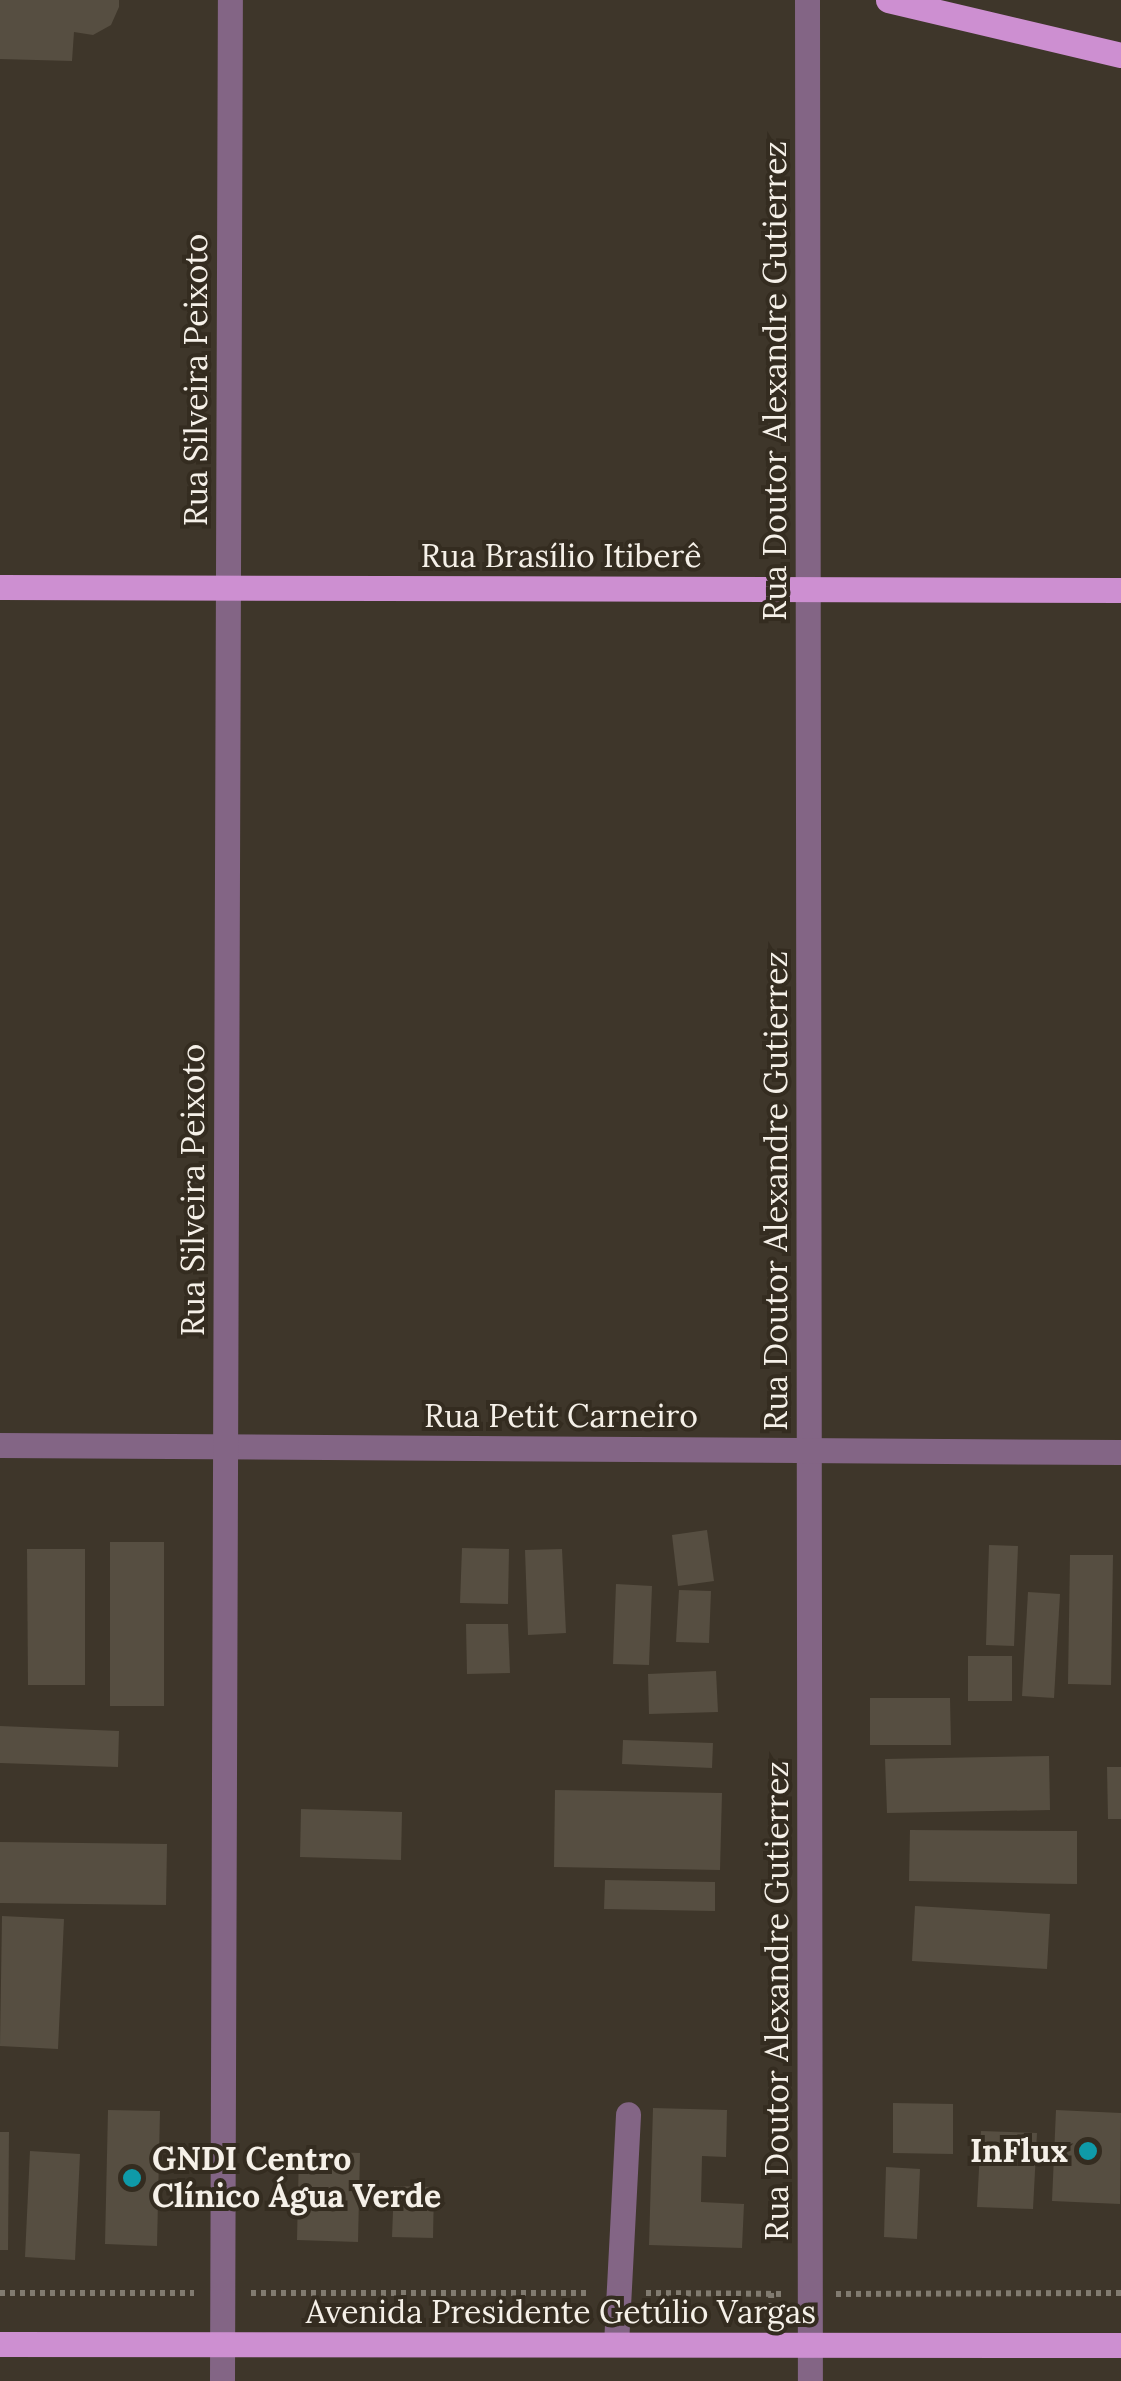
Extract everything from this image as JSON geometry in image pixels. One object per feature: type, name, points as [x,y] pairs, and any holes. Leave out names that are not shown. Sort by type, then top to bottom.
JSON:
[{"type":"main road","points":[[888,0],[1121,54]]},
{"type":"main road","name":"Rua Brasílio Itiberê","points":[[0,587],[1121,590]]},
{"type":"main road","name":"Avenida Presidente Getúlio Vargas","points":[[0,2344],[1121,2345]]},
{"type":"street","name":"Rua Silveira Peixoto","points":[[222,2381],[230,0]]},
{"type":"street","name":"Rua Doutor Alexandre Gutierrez","points":[[807,0],[810,2381]]},
{"type":"street","name":"Rua Petit Carneiro","points":[[0,1445],[1121,1452]]},
{"type":"street","points":[[616,2344],[628,2114]]},
{"type":"path","points":[[0,2293],[195,2293]]},
{"type":"path","points":[[249,2293],[783,2294]]},
{"type":"path","points":[[772,2293],[772,2308]]},
{"type":"path","points":[[836,2294],[1121,2293]]},
{"type":"building","points":[[0,0],[119,0],[119,7],[111,25],[93,35],[74,32],[72,61],[0,59]]},
{"type":"building","points":[[707,1530],[714,1581],[678,1586],[672,1535]]},
{"type":"building","points":[[110,1542],[164,1542],[164,1706],[110,1706]]},
{"type":"building","points":[[989,1545],[1018,1546],[1014,1646],[986,1645]]},
{"type":"building","points":[[462,1548],[509,1549],[508,1604],[460,1603]]},
{"type":"building","points":[[27,1549],[85,1549],[85,1685],[28,1685]]},
{"type":"building","points":[[562,1549],[566,1633],[528,1635],[525,1550]]},
{"type":"building","points":[[1070,1555],[1113,1555],[1111,1685],[1068,1684]]},
{"type":"building","points":[[616,1584],[652,1586],[649,1665],[613,1664]]},
{"type":"building","points":[[679,1590],[711,1591],[709,1643],[676,1642]]},
{"type":"building","points":[[1028,1592],[1060,1594],[1054,1698],[1022,1696]]},
{"type":"building","points":[[466,1624],[508,1624],[510,1673],[467,1674]]},
{"type":"building","points":[[968,1656],[1012,1656],[1012,1701],[968,1701]]},
{"type":"building","points":[[716,1671],[718,1712],[649,1714],[648,1674]]},
{"type":"building","points":[[870,1698],[950,1698],[951,1745],[870,1745]]},
{"type":"building","points":[[0,1726],[119,1731],[118,1767],[0,1763]]},
{"type":"building","points":[[623,1740],[713,1743],[712,1768],[622,1764]]},
{"type":"building","points":[[1049,1756],[1050,1810],[887,1813],[885,1759]]},
{"type":"building","points":[[1107,1767],[1121,1767],[1121,1819],[1108,1819]]},
{"type":"building","points":[[555,1790],[722,1793],[720,1870],[554,1867]]},
{"type":"building","points":[[301,1809],[402,1812],[401,1860],[300,1857]]},
{"type":"building","points":[[910,1830],[1077,1831],[1077,1884],[909,1881]]},
{"type":"building","points":[[0,1842],[167,1844],[166,1905],[0,1903]]},
{"type":"building","points":[[605,1880],[715,1882],[715,1911],[604,1909]]},
{"type":"building","points":[[915,1906],[1050,1914],[1047,1969],[912,1961]]},
{"type":"building","points":[[2,1916],[64,1919],[58,2049],[0,2046]]},
{"type":"building","points":[[893,2103],[953,2104],[953,2154],[893,2153]]},
{"type":"building","points":[[653,2108],[727,2110],[726,2157],[702,2156],[701,2202],[744,2204],[742,2248],[649,2245]]},
{"type":"building","name":"GNDI Centro Clínico Água Verde","points":[[108,2110],[160,2111],[157,2246],[105,2244]]},
{"type":"building","name":"InFlux","points":[[1056,2110],[1121,2113],[1120,2204],[1052,2201]]},
{"type":"building","points":[[981,2131],[1037,2133],[1033,2209],[977,2207]]},
{"type":"building","points":[[0,2132],[9,2132],[8,2250],[0,2250]]},
{"type":"building","points":[[30,2151],[80,2154],[75,2260],[25,2257]]},
{"type":"building","points":[[299,2151],[360,2153],[358,2242],[297,2240]]},
{"type":"building","points":[[886,2167],[920,2169],[917,2239],[884,2237]]},
{"type":"building","points":[[394,2186],[434,2187],[433,2238],[392,2237]]},
{"type":"place","name":"InFlux","points":[[1088,2151]]},
{"type":"place","name":"GNDI Centro Clínico Água Verde","points":[[132,2178]]}]
